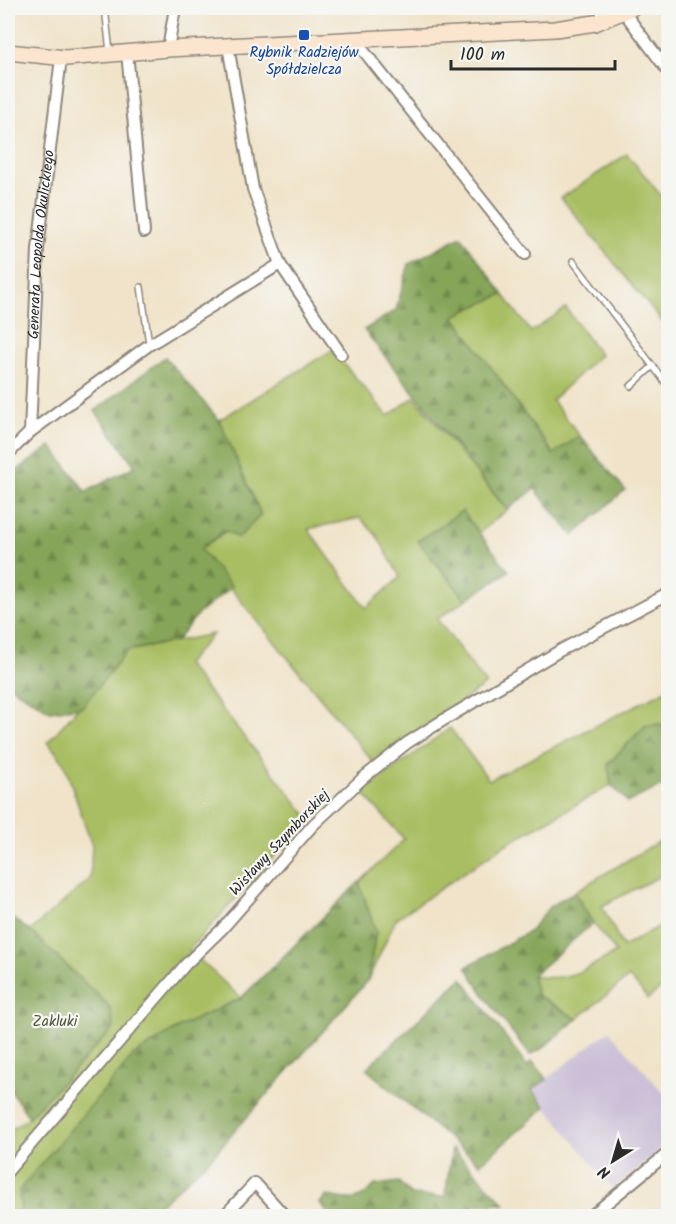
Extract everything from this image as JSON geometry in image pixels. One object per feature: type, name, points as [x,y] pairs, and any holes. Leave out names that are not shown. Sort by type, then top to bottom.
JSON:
[{"type":"street","points":[[168,49],[175,8]]},
{"type":"street","points":[[8,52],[61,58],[168,49],[562,28],[602,14],[628,10],[669,71]]},
{"type":"street","points":[[355,40],[525,254]]},
{"type":"street","points":[[228,46],[254,189],[280,264],[341,354]]},
{"type":"street","points":[[127,52],[144,232]]},
{"type":"street","name":"Generała Leopolda Okulickiego","points":[[30,432],[38,249],[61,58]]},
{"type":"street","points":[[8,454],[30,432],[149,345],[280,264]]},
{"type":"street","name":"Wisławy Szymborskiej","points":[[8,1171],[186,964],[222,929],[313,825],[363,778],[406,743],[434,726],[561,650],[669,594]]},
{"type":"street","points":[[591,1216],[669,1153]]},
{"type":"street","points":[[224,1216],[255,1183],[285,1216]]},
{"type":"lane","points":[[105,8],[110,54]]},
{"type":"lane","points":[[573,261],[669,386]]},
{"type":"lane","points":[[141,287],[149,345]]},
{"type":"lane","points":[[631,386],[653,366]]},
{"type":"shaded area","points":[[609,1031],[668,1098],[668,1143],[613,1189],[532,1090]]},
{"type":"green space","points":[[627,154],[668,204],[668,329],[561,198]]},
{"type":"green space","points":[[461,236],[503,294],[454,316],[553,454],[580,436],[625,490],[573,536],[535,489],[507,510],[364,330],[396,310],[409,264]]},
{"type":"green space","points":[[503,294],[531,332],[566,308],[600,355],[552,400],[580,436],[554,454],[453,316]]},
{"type":"green space","points":[[332,350],[388,416],[414,397],[507,510],[478,534],[462,511],[418,541],[466,600],[437,619],[486,684],[374,763],[199,550],[226,531],[261,515],[219,420]],"holes":[[[360,518],[377,536],[400,577],[366,608],[308,529]]]},
{"type":"green space","points":[[165,357],[219,420],[261,515],[238,538],[226,531],[200,549],[232,587],[198,614],[176,641],[127,651],[82,707],[50,711],[8,685],[8,477],[51,446],[86,492],[135,466],[95,411]]},
{"type":"green space","points":[[462,511],[509,571],[466,600],[418,541]]},
{"type":"green space","points":[[213,634],[186,664],[309,818],[189,950],[241,998],[404,839],[362,792],[450,728],[489,780],[668,689],[668,723],[645,726],[608,764],[611,785],[505,845],[396,919],[368,980],[209,1160],[147,1216],[8,1216],[8,1132],[29,1117],[110,1007],[30,931],[90,879],[92,846],[64,763],[48,742],[127,651]]},
{"type":"green space","points":[[668,723],[668,777],[664,785],[628,802],[611,785],[608,764],[645,726]]},
{"type":"green space","points":[[668,836],[668,872],[602,906],[623,947],[668,921],[668,982],[648,999],[629,977],[577,1019],[537,995],[532,975],[566,976],[586,969],[616,952],[593,923],[574,892]]},
{"type":"green space","points":[[359,882],[376,932],[368,980],[209,1160],[147,1216],[21,1216],[19,1190],[134,1055],[181,1026],[241,998]]},
{"type":"green space","points":[[574,892],[593,923],[532,976],[537,995],[577,1019],[540,1050],[530,1055],[491,1005],[466,967],[530,931],[550,906]]},
{"type":"green space","name":"Zakluki","points":[[8,915],[30,931],[110,1007],[114,1028],[29,1117],[8,1087]]},
{"type":"green space","points":[[462,978],[527,1066],[532,1061],[547,1079],[532,1090],[546,1107],[480,1164],[366,1069]]},
{"type":"green space","points":[[452,1148],[505,1204],[475,1205],[474,1216],[330,1216],[320,1203],[327,1196],[359,1198],[375,1185],[399,1182],[411,1195],[445,1197]]},
{"type":"place","name":"Rybnik Radziejów Spółdzielcza","points":[[304,35]]}]
